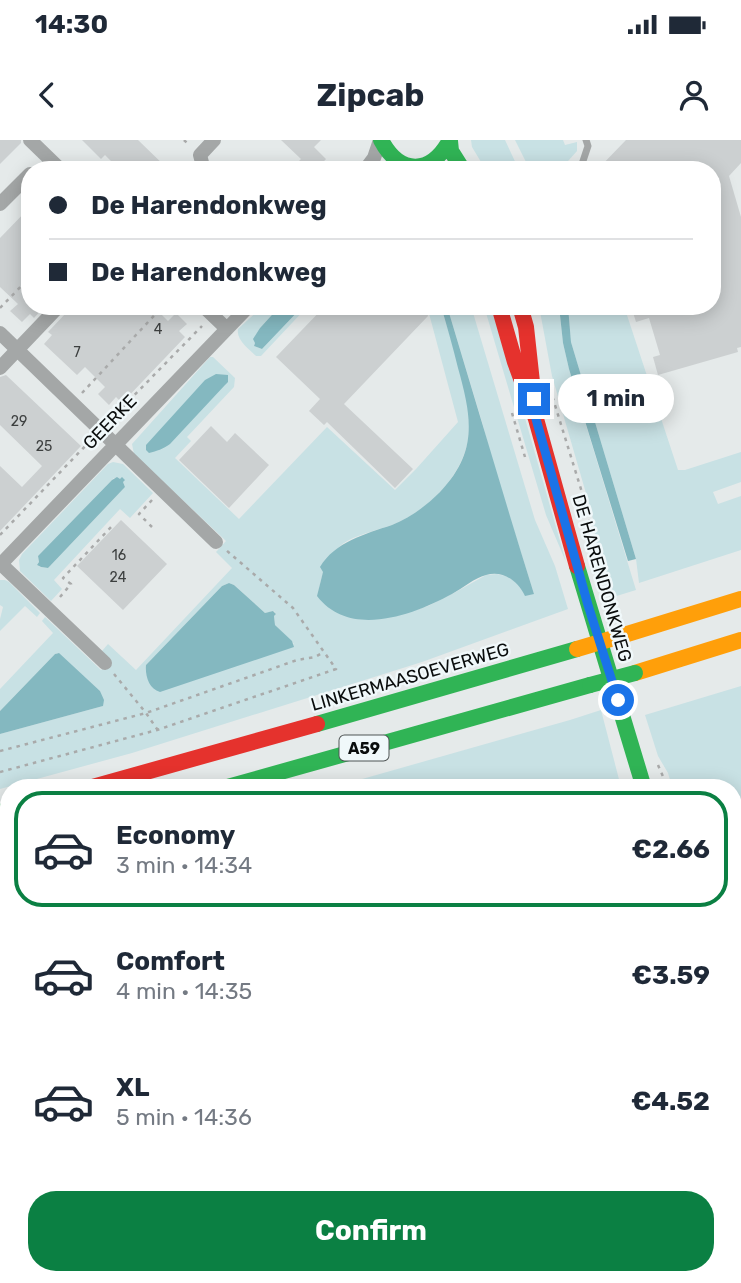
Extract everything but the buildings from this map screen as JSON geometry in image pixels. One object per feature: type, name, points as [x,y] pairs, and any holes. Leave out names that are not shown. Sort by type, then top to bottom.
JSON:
[{"type":"main road","points":[[380,140],[387,153],[396,161]]},
{"type":"main road","points":[[438,161],[450,141]]},
{"type":"main road","points":[[450,141],[451,151],[457,161]]},
{"type":"main road","name":"DE HARENDONKWEG","points":[[502,315],[536,419],[588,605],[641,779]]},
{"type":"main road","name":"DE HARENDONKWEG","points":[[523,315],[536,419]]},
{"type":"main road","name":"LINKERMAASOEVERWEG","points":[[121,779],[578,649],[741,599]]},
{"type":"main road","name":"A59","points":[[256,779],[635,673],[741,640]]},
{"type":"street","points":[[30,140],[52,161]]},
{"type":"street","points":[[202,161],[200,155],[214,140]]},
{"type":"street","points":[[372,161],[380,140]]},
{"type":"street","points":[[42,161],[47,156]]},
{"type":"street","points":[[0,204],[21,183]]},
{"type":"street","points":[[0,368],[50,315]]},
{"type":"street","points":[[212,315],[227,329]]},
{"type":"street","name":"GEERKE","points":[[0,564],[240,315]]},
{"type":"street","points":[[0,332],[216,542]]},
{"type":"street","points":[[0,564],[105,663]]},
{"type":"lane","points":[[583,161],[588,146],[586,140]]},
{"type":"path","points":[[0,308],[21,286]]},
{"type":"path","points":[[72,403],[155,315]]},
{"type":"path","points":[[551,389],[589,515],[595,560]]},
{"type":"path","points":[[152,527],[139,514],[162,490]]},
{"type":"path","points":[[50,610],[71,584],[63,578],[112,526]]},
{"type":"path","points":[[0,772],[157,730],[336,669],[293,608],[216,542]]},
{"type":"path","points":[[0,751],[146,713],[324,652]]},
{"type":"path","points":[[105,663],[157,730]]},
{"type":"path","points":[[657,764],[664,779]]},
{"type":"shaded area","points":[[471,140],[505,140],[515,161],[480,161]]},
{"type":"shaded area","points":[[515,140],[563,140],[565,145],[577,142],[577,151],[568,161],[526,161]]},
{"type":"shaded area","points":[[253,315],[272,315],[260,328],[254,346],[262,349],[294,315],[300,315],[261,356],[256,356],[241,341],[238,329]]},
{"type":"shaded area","points":[[429,315],[444,315],[463,381],[468,411],[468,441],[463,456],[447,484],[424,507],[397,523],[343,543],[324,570],[318,596],[396,616],[428,606],[486,575],[509,577],[534,594],[450,315],[474,315],[535,520],[555,566],[568,609],[422,662],[132,753],[37,779],[0,779],[0,734],[103,706],[100,691],[58,653],[0,711],[0,689],[53,633],[42,621],[45,617],[101,670],[111,660],[102,651],[108,644],[136,670],[232,568],[216,552],[226,541],[134,454],[132,444],[210,357],[235,378],[234,387],[187,437],[191,441],[175,458],[239,519],[327,427],[395,490],[458,422]],"holes":[[[229,583],[234,585],[265,613],[274,611],[275,625],[294,644],[150,681],[146,665],[222,586]]]},
{"type":"shaded area","points":[[487,315],[496,315],[566,562],[546,515]]},
{"type":"shaded area","points":[[541,315],[560,315],[569,369],[636,590],[610,598],[599,560],[592,514],[552,376]]},
{"type":"shaded area","points":[[569,315],[627,315],[678,470],[741,452],[741,482],[713,492],[718,504],[741,496],[741,550],[639,583],[636,559],[571,342]]},
{"type":"shaded area","points":[[108,464],[123,464],[153,493],[130,518],[120,509],[54,580],[62,589],[51,601],[20,571],[19,560]],"holes":[[[114,478],[121,481],[125,487],[48,568],[37,565],[38,556]]]},
{"type":"shaded area","points":[[0,580],[9,582],[40,613],[37,617],[25,606],[0,631],[3,607],[0,605]]},
{"type":"shaded area","points":[[741,686],[741,779],[670,779],[658,756],[645,715]]},
{"type":"shaded area","points":[[601,710],[619,779],[362,779]]},
{"type":"water","points":[[272,315],[294,315],[262,349],[254,346],[253,339]]},
{"type":"water","points":[[444,315],[450,315],[534,594],[525,596],[509,578],[492,574],[477,578],[436,602],[401,615],[364,620],[347,617],[331,609],[317,596],[323,572],[320,567],[326,558],[342,545],[399,522],[423,507],[440,492],[461,463],[466,448],[468,419]]},
{"type":"water","points":[[560,315],[569,315],[571,342],[636,559],[628,561],[563,343]]},
{"type":"water","points":[[216,374],[228,375],[228,382],[170,444],[149,453],[146,445],[205,380]]},
{"type":"water","points":[[117,477],[125,480],[125,487],[48,568],[37,565],[38,556]]},
{"type":"water","points":[[229,583],[265,613],[273,611],[276,614],[275,625],[292,641],[294,647],[160,692],[153,688],[148,682],[146,665],[222,586]]},
{"type":"water","points":[[59,653],[100,691],[104,700],[103,706],[0,734],[0,711]]},
{"type":"traffic: fast","points":[[381,140],[399,161]]},
{"type":"traffic: fast","points":[[432,161],[450,140]]},
{"type":"traffic: fast","points":[[450,141],[451,151],[457,161]]},
{"type":"traffic: fast","points":[[577,566],[641,779]]},
{"type":"traffic: fast","points":[[317,724],[577,649]]},
{"type":"traffic: fast","points":[[590,685],[635,673]]},
{"type":"traffic: fast","points":[[256,779],[590,685]]},
{"type":"traffic: slow","points":[[624,635],[741,599]]},
{"type":"traffic: slow","points":[[577,649],[624,635]]},
{"type":"traffic: slow","points":[[635,673],[741,640]]},
{"type":"traffic: jam","points":[[502,315],[536,419],[577,566]]},
{"type":"traffic: jam","points":[[523,315],[532,382]]},
{"type":"traffic: jam","points":[[121,779],[317,724]]},
{"type":"route","points":[[534,399],[536,419],[588,605],[618,700]]}]
